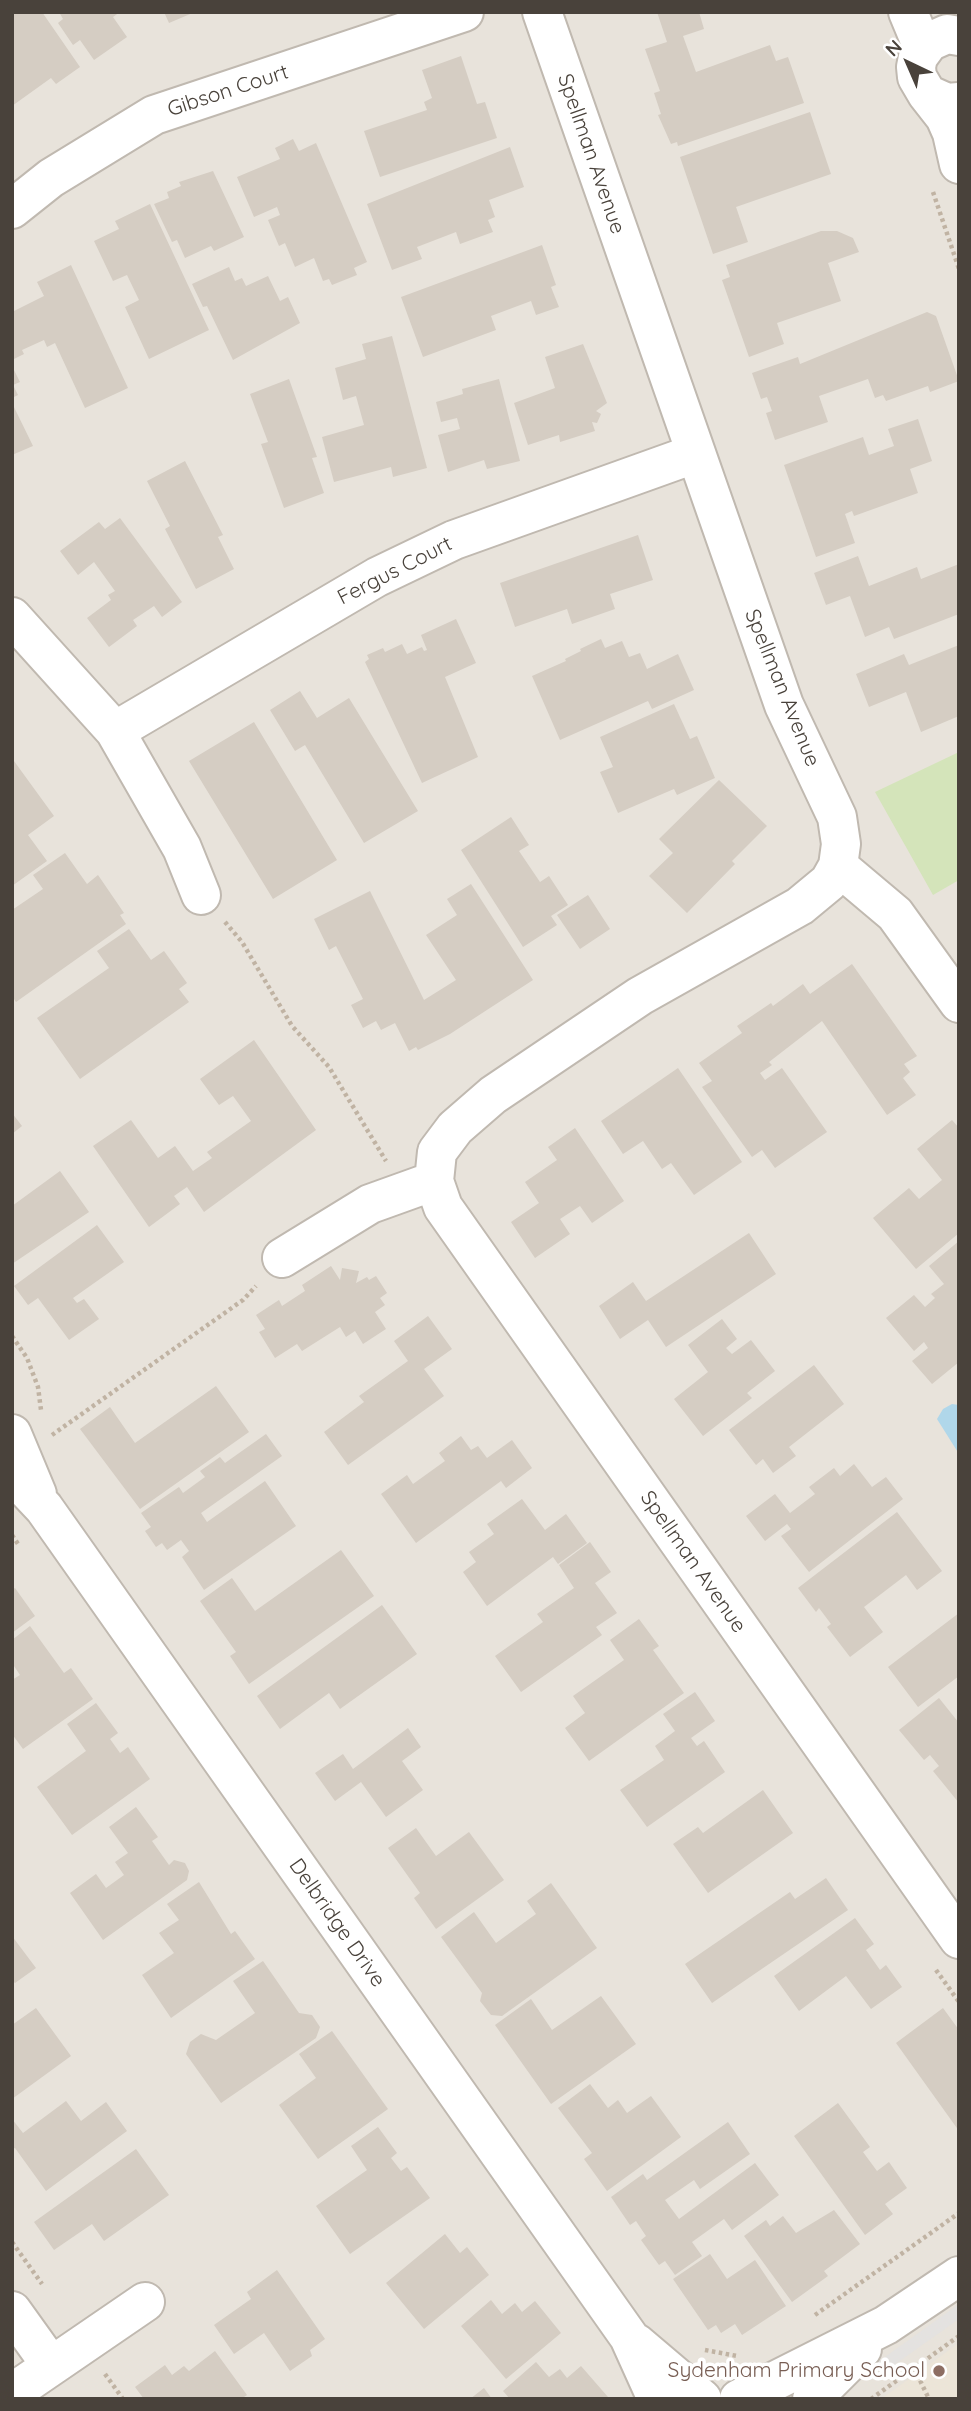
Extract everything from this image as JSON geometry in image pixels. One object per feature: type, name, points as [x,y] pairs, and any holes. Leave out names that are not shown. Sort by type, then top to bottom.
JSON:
[{"type":"street","name":"Gibson Court","points":[[12,209],[51,178],[154,115],[464,12]]},
{"type":"street","name":"Spellman Avenue","points":[[542,12],[694,454],[784,705],[837,817],[841,844],[838,866]]},
{"type":"street","points":[[908,12],[944,33],[916,67],[916,77],[943,98],[945,117],[959,164]]},
{"type":"street","name":"Fergus Court","points":[[115,731],[377,578],[454,540],[694,454]]},
{"type":"street","points":[[12,617],[115,731],[182,848],[201,895]]},
{"type":"street","points":[[282,1258],[370,1204],[434,1181],[437,1152],[455,1128],[493,1095],[640,996],[800,906],[829,882],[838,866],[895,914],[959,1003]]},
{"type":"street","name":"Spellman Avenue","points":[[434,1181],[443,1207],[959,1939]]},
{"type":"street","name":"Delbridge Drive","points":[[15,1456],[44,1508],[629,2337],[657,2399]]},
{"type":"street","points":[[740,2399],[886,2325],[959,2276]]},
{"type":"street","points":[[12,2393],[50,2364],[145,2302]]},
{"type":"street","points":[[12,2311],[50,2364]]},
{"type":"street","points":[[812,2399],[886,2325]]},
{"type":"street","name":"Delbridge Drive","points":[[629,2337],[702,2399]]},
{"type":"path","points":[[201,895],[242,942],[292,1026],[329,1067],[391,1169],[397,1194]]},
{"type":"path","points":[[15,1456],[243,1300],[282,1258]]},
{"type":"path","points":[[813,2316],[959,2213]]},
{"type":"path","points":[[871,2399],[959,2336]]},
{"type":"path","points":[[914,2368],[929,2399]]},
{"type":"shaded area","points":[[12,12],[959,12],[959,2399],[12,2399]]},
{"type":"shaded area","points":[[959,2304],[959,2319],[884,2372],[878,2362]]},
{"type":"shaded area","name":"Sydenham Primary School","points":[[959,2343],[959,2399],[881,2399]]},
{"type":"green space","points":[[959,752],[959,880],[933,895],[875,792]]},
{"type":"water","points":[[952,1404],[959,1405],[959,1454],[937,1419],[943,1409]]},
{"type":"building","points":[[12,12],[42,12],[80,67],[56,84],[51,78],[12,106]]},
{"type":"building","points":[[59,12],[120,12],[113,17],[127,37],[94,60],[80,40],[73,45],[58,23],[63,19]]},
{"type":"building","points":[[164,12],[195,12],[169,23]]},
{"type":"building","points":[[657,12],[699,12],[704,29],[683,36],[696,72],[770,45],[776,61],[788,57],[804,103],[678,146],[677,142],[671,144],[658,115],[661,114],[654,93],[660,91],[645,49],[667,42]]},
{"type":"building","points":[[461,56],[477,104],[485,102],[497,138],[380,177],[364,131],[427,110],[424,102],[432,98],[422,70]]},
{"type":"building","points":[[810,112],[831,174],[736,207],[748,242],[713,254],[680,157]]},
{"type":"building","points":[[293,139],[299,151],[316,143],[367,262],[354,268],[357,275],[332,285],[329,279],[323,281],[314,258],[295,267],[285,243],[279,246],[268,220],[280,215],[277,207],[254,217],[237,177],[280,159],[275,148]]},
{"type":"building","points":[[510,147],[524,187],[489,200],[495,217],[488,220],[493,232],[460,244],[456,232],[417,247],[422,259],[392,270],[367,204]]},
{"type":"building","points":[[213,171],[244,237],[214,251],[211,246],[185,258],[177,240],[172,242],[154,204],[169,198],[167,192],[181,186],[179,182]]},
{"type":"building","points":[[150,204],[209,330],[149,359],[125,307],[139,300],[127,275],[113,281],[94,241],[119,229],[115,221]]},
{"type":"building","points":[[821,231],[837,231],[853,238],[859,252],[828,263],[841,301],[777,323],[784,344],[749,357],[722,280],[730,277],[726,265]]},
{"type":"building","points":[[542,245],[556,285],[551,287],[559,307],[536,315],[531,301],[491,316],[496,330],[423,357],[401,297]]},
{"type":"building","points":[[71,265],[128,388],[85,408],[55,343],[47,347],[44,340],[22,350],[24,354],[12,360],[12,312],[44,296],[37,282]]},
{"type":"building","points":[[229,267],[235,281],[242,278],[246,286],[268,276],[280,301],[288,297],[300,323],[233,360],[207,306],[203,307],[192,284]]},
{"type":"building","points":[[927,312],[936,316],[959,381],[930,392],[928,386],[886,401],[883,395],[875,398],[868,379],[819,396],[828,422],[775,440],[766,413],[772,411],[767,397],[761,399],[752,373],[798,357],[800,364]]},
{"type":"building","points":[[392,336],[427,468],[393,477],[391,467],[334,482],[322,437],[364,425],[356,396],[343,400],[335,368],[366,359],[362,344]]},
{"type":"building","points":[[583,344],[607,403],[596,411],[601,414],[597,423],[592,422],[595,431],[560,442],[559,435],[528,445],[514,403],[555,388],[545,357]]},
{"type":"building","points":[[12,366],[20,382],[13,385],[18,395],[12,398]]},
{"type":"building","points":[[289,379],[317,457],[312,458],[324,493],[284,508],[261,444],[268,442],[250,394]]},
{"type":"building","points":[[499,379],[520,461],[487,469],[484,460],[448,472],[438,435],[460,429],[457,418],[441,422],[436,402],[463,394],[462,389]]},
{"type":"building","points":[[12,403],[33,446],[12,455]]},
{"type":"building","points":[[918,419],[932,461],[910,469],[918,493],[854,516],[852,511],[845,514],[855,543],[816,557],[784,465],[863,437],[869,455],[894,446],[888,429]]},
{"type":"building","points":[[185,461],[223,535],[218,537],[234,569],[196,589],[165,529],[170,526],[147,481]]},
{"type":"building","points":[[120,518],[182,602],[162,617],[154,606],[133,620],[137,626],[109,647],[87,618],[111,600],[108,595],[115,591],[94,562],[78,575],[60,551],[99,522],[105,529]]},
{"type":"building","points":[[638,535],[653,580],[610,594],[615,609],[572,624],[567,609],[515,627],[500,583]]},
{"type":"building","points":[[858,556],[869,586],[917,567],[921,579],[959,564],[959,614],[894,639],[889,627],[865,637],[850,596],[826,605],[814,573]]},
{"type":"building","points":[[456,619],[476,663],[445,677],[478,757],[422,783],[365,662],[369,659],[367,655],[383,648],[385,652],[402,644],[407,654],[422,647],[424,651],[427,650],[421,635]]},
{"type":"building","points":[[601,639],[605,648],[622,641],[629,657],[640,653],[647,669],[678,654],[694,690],[652,709],[648,701],[560,740],[532,676],[566,661],[565,659],[581,651],[580,649]]},
{"type":"building","points":[[959,645],[959,716],[921,732],[906,692],[869,707],[856,674],[904,654],[909,665]]},
{"type":"building","points":[[300,691],[317,718],[349,698],[418,811],[364,843],[305,745],[295,751],[270,710]]},
{"type":"building","points":[[674,704],[690,739],[697,736],[715,778],[677,795],[674,789],[618,813],[600,772],[613,767],[600,737]]},
{"type":"building","points":[[254,722],[337,860],[273,899],[189,761]]},
{"type":"building","points":[[14,761],[54,816],[28,835],[47,861],[12,886]]},
{"type":"building","points":[[719,780],[767,826],[732,861],[735,864],[687,913],[649,876],[673,853],[659,839]]},
{"type":"building","points":[[511,817],[529,845],[519,851],[540,882],[549,876],[568,905],[551,916],[557,925],[523,947],[461,850]]},
{"type":"building","points":[[65,853],[87,884],[98,875],[124,913],[120,915],[126,924],[16,1002],[12,996],[12,910],[43,889],[33,875]]},
{"type":"building","points":[[471,884],[533,980],[450,1034],[418,1050],[416,1047],[409,1051],[395,1023],[381,1030],[376,1021],[363,1028],[351,1005],[363,999],[336,946],[329,950],[314,919],[370,891],[424,1000],[456,980],[426,935],[457,915],[447,899]]},
{"type":"building","points":[[588,895],[610,929],[580,949],[557,915]]},
{"type":"building","points":[[129,929],[151,960],[164,951],[187,983],[179,989],[189,1002],[80,1079],[37,1018],[109,968],[97,951]]},
{"type":"building","points":[[852,964],[917,1056],[904,1064],[910,1072],[903,1078],[916,1095],[887,1115],[822,1021],[769,1062],[772,1065],[760,1073],[765,1080],[782,1068],[827,1132],[775,1168],[762,1150],[752,1157],[702,1087],[712,1081],[699,1063],[742,1033],[737,1026],[771,1003],[773,1006],[803,984],[810,994]]},
{"type":"building","points":[[254,1040],[316,1130],[204,1212],[187,1187],[174,1196],[180,1204],[149,1227],[93,1146],[131,1120],[158,1158],[175,1146],[193,1171],[212,1158],[207,1152],[251,1121],[233,1096],[219,1105],[200,1079]]},
{"type":"building","points":[[678,1068],[742,1162],[694,1195],[671,1163],[662,1169],[643,1141],[623,1154],[601,1121]]},
{"type":"building","points":[[12,1113],[22,1126],[12,1134]]},
{"type":"building","points":[[952,1120],[959,1128],[959,1233],[916,1269],[873,1218],[909,1188],[919,1199],[942,1180],[917,1149]]},
{"type":"building","points":[[575,1128],[624,1201],[592,1223],[580,1206],[560,1219],[570,1234],[535,1258],[511,1222],[539,1203],[525,1182],[557,1160],[548,1147]]},
{"type":"building","points":[[60,1171],[89,1212],[12,1264],[12,1206]]},
{"type":"building","points":[[97,1225],[124,1262],[73,1298],[77,1303],[84,1299],[99,1319],[69,1340],[38,1298],[28,1305],[14,1286]]},
{"type":"building","points":[[749,1233],[776,1274],[666,1347],[648,1320],[620,1339],[599,1306],[633,1282],[646,1301]]},
{"type":"building","points":[[959,1241],[959,1362],[932,1384],[912,1361],[928,1348],[924,1342],[914,1351],[886,1318],[914,1295],[925,1307],[935,1298],[931,1294],[944,1284],[929,1266]]},
{"type":"building","points":[[331,1266],[340,1280],[342,1268],[359,1271],[356,1283],[376,1276],[387,1293],[380,1298],[385,1305],[375,1312],[386,1329],[363,1344],[355,1331],[346,1337],[340,1327],[302,1351],[297,1344],[275,1358],[259,1332],[265,1329],[256,1315],[279,1300],[282,1306],[305,1291],[302,1285]]},
{"type":"building","points":[[428,1316],[452,1349],[424,1369],[444,1396],[348,1465],[324,1432],[364,1402],[359,1396],[408,1361],[394,1341]]},
{"type":"building","points":[[722,1319],[737,1339],[726,1348],[732,1354],[751,1340],[775,1371],[747,1393],[752,1398],[703,1436],[674,1399],[708,1372],[688,1345]]},
{"type":"building","points":[[814,1365],[844,1404],[789,1447],[796,1456],[773,1473],[763,1459],[756,1465],[729,1430]]},
{"type":"building","points":[[216,1386],[249,1432],[140,1509],[80,1429],[110,1407],[135,1443]]},
{"type":"building","points":[[266,1434],[282,1456],[201,1513],[207,1522],[265,1481],[296,1526],[204,1590],[182,1557],[189,1551],[181,1540],[167,1550],[162,1543],[156,1547],[145,1531],[151,1527],[141,1513],[179,1487],[183,1493],[205,1477],[200,1471],[220,1457],[225,1463]]},
{"type":"building","points":[[461,1436],[471,1450],[478,1446],[487,1458],[512,1440],[532,1468],[506,1488],[501,1481],[416,1543],[381,1494],[407,1475],[413,1484],[445,1461],[439,1453]]},
{"type":"building","points":[[854,1464],[872,1487],[886,1477],[903,1499],[809,1572],[781,1536],[791,1529],[787,1524],[765,1541],[746,1516],[775,1494],[790,1513],[815,1494],[809,1487],[834,1468],[840,1476]]},
{"type":"building","points":[[522,1499],[545,1530],[566,1514],[587,1543],[558,1564],[553,1557],[487,1606],[463,1572],[476,1562],[469,1552],[494,1534],[487,1524]]},
{"type":"building","points":[[897,1512],[942,1571],[917,1590],[906,1575],[864,1607],[883,1632],[850,1657],[827,1627],[831,1624],[819,1608],[816,1612],[798,1588]]},
{"type":"building","points":[[590,1542],[611,1572],[595,1583],[617,1613],[596,1627],[602,1635],[521,1692],[495,1656],[543,1622],[537,1614],[574,1588],[559,1565]]},
{"type":"building","points":[[341,1550],[374,1596],[249,1684],[230,1656],[236,1652],[200,1601],[232,1578],[255,1611]]},
{"type":"building","points":[[15,1588],[35,1616],[12,1633],[12,1590]]},
{"type":"building","points":[[382,1605],[417,1654],[340,1709],[329,1693],[280,1729],[257,1696]]},
{"type":"building","points":[[959,1613],[959,1676],[918,1707],[888,1667]]},
{"type":"building","points":[[639,1619],[659,1646],[653,1650],[684,1693],[589,1761],[565,1728],[585,1713],[573,1696],[624,1660],[610,1640]]},
{"type":"building","points":[[30,1626],[64,1673],[71,1668],[93,1699],[23,1749],[12,1734],[12,1680],[20,1675],[12,1663],[12,1640]]},
{"type":"building","points":[[695,1692],[715,1721],[691,1738],[697,1746],[704,1741],[725,1772],[647,1827],[620,1790],[664,1760],[655,1746],[675,1731],[663,1714]]},
{"type":"building","points":[[939,1698],[959,1723],[959,1803],[933,1771],[939,1766],[930,1755],[924,1760],[899,1730]]},
{"type":"building","points":[[96,1703],[118,1733],[110,1739],[120,1753],[128,1747],[150,1779],[72,1835],[37,1787],[86,1751],[67,1724]]},
{"type":"building","points":[[408,1728],[421,1747],[402,1761],[423,1790],[386,1817],[361,1782],[335,1801],[315,1773],[343,1754],[353,1769]]},
{"type":"building","points":[[763,1790],[793,1833],[708,1893],[673,1844],[698,1827],[703,1833]]},
{"type":"building","points":[[136,1807],[158,1837],[152,1841],[169,1865],[174,1860],[185,1863],[189,1871],[187,1880],[103,1940],[70,1893],[96,1874],[106,1888],[124,1875],[115,1862],[128,1853],[109,1827]]},
{"type":"building","points":[[416,1828],[436,1856],[469,1832],[504,1880],[436,1929],[414,1898],[420,1893],[388,1848]]},
{"type":"building","points":[[826,1878],[848,1910],[712,2003],[685,1964],[790,1892],[795,1899]]},
{"type":"building","points":[[199,1882],[231,1934],[235,1931],[255,1959],[171,2018],[142,1975],[174,1953],[159,1933],[179,1920],[167,1904]]},
{"type":"building","points":[[551,1883],[597,1948],[502,2016],[491,2015],[480,2001],[482,1993],[441,1937],[474,1912],[496,1943],[536,1914],[527,1901]]},
{"type":"building","points":[[855,1918],[874,1944],[866,1950],[880,1970],[886,1965],[902,1987],[871,2009],[846,1976],[799,2011],[774,1976]]},
{"type":"building","points":[[12,1936],[36,1968],[15,1983],[12,1980]]},
{"type":"building","points":[[263,1961],[299,2013],[312,2015],[320,2027],[316,2038],[221,2103],[186,2054],[190,2042],[201,2034],[216,2040],[255,2013],[233,1981]]},
{"type":"building","points":[[601,1996],[636,2044],[551,2104],[495,2025],[531,1999],[552,2030]]},
{"type":"building","points":[[36,2008],[71,2056],[12,2099],[12,2025]]},
{"type":"building","points":[[943,2008],[959,2030],[959,2131],[896,2043]]},
{"type":"building","points":[[332,2031],[388,2109],[318,2159],[279,2105],[316,2078],[299,2054]]},
{"type":"building","points":[[590,2084],[608,2108],[618,2100],[627,2113],[651,2096],[681,2137],[607,2191],[584,2159],[592,2153],[558,2108]]},
{"type":"building","points":[[66,2101],[81,2121],[106,2102],[127,2131],[46,2191],[15,2148],[12,2149],[12,2119],[23,2133]]},
{"type":"building","points":[[838,2103],[870,2147],[863,2152],[877,2171],[889,2162],[907,2188],[885,2204],[893,2214],[865,2235],[794,2136]]},
{"type":"building","points":[[728,2122],[750,2154],[700,2189],[694,2180],[665,2200],[679,2219],[755,2163],[779,2195],[732,2230],[724,2219],[692,2242],[702,2256],[675,2275],[665,2261],[659,2265],[641,2240],[646,2236],[636,2221],[630,2225],[611,2197],[643,2174],[647,2180]]},
{"type":"building","points":[[378,2127],[397,2153],[391,2158],[401,2171],[407,2167],[430,2198],[350,2254],[316,2206],[367,2170],[351,2146]]},
{"type":"building","points":[[136,2149],[169,2195],[104,2241],[92,2224],[54,2250],[34,2222]]},
{"type":"building","points":[[834,2210],[860,2244],[824,2271],[828,2276],[792,2302],[744,2236],[766,2220],[770,2226],[783,2216],[796,2233]]},
{"type":"building","points":[[445,2234],[460,2253],[467,2247],[489,2275],[424,2329],[386,2283]]},
{"type":"building","points":[[710,2254],[727,2279],[755,2260],[786,2306],[742,2335],[735,2324],[721,2333],[716,2325],[708,2330],[673,2279]]},
{"type":"building","points":[[277,2270],[325,2339],[310,2350],[312,2356],[290,2371],[264,2333],[234,2354],[214,2325],[251,2299],[247,2292]]},
{"type":"building","points":[[491,2300],[502,2314],[515,2303],[522,2312],[535,2301],[561,2333],[506,2379],[461,2326]]},
{"type":"building","points":[[215,2351],[247,2395],[241,2399],[144,2399],[135,2387],[165,2365],[172,2375],[184,2366],[189,2371]]},
{"type":"building","points":[[536,2362],[549,2377],[560,2369],[567,2378],[581,2366],[608,2397],[510,2399],[503,2391]]},
{"type":"building","points":[[484,2388],[492,2399],[470,2399]]},
{"type":"place","name":"Sydenham Primary School","points":[[939,2371]]}]
